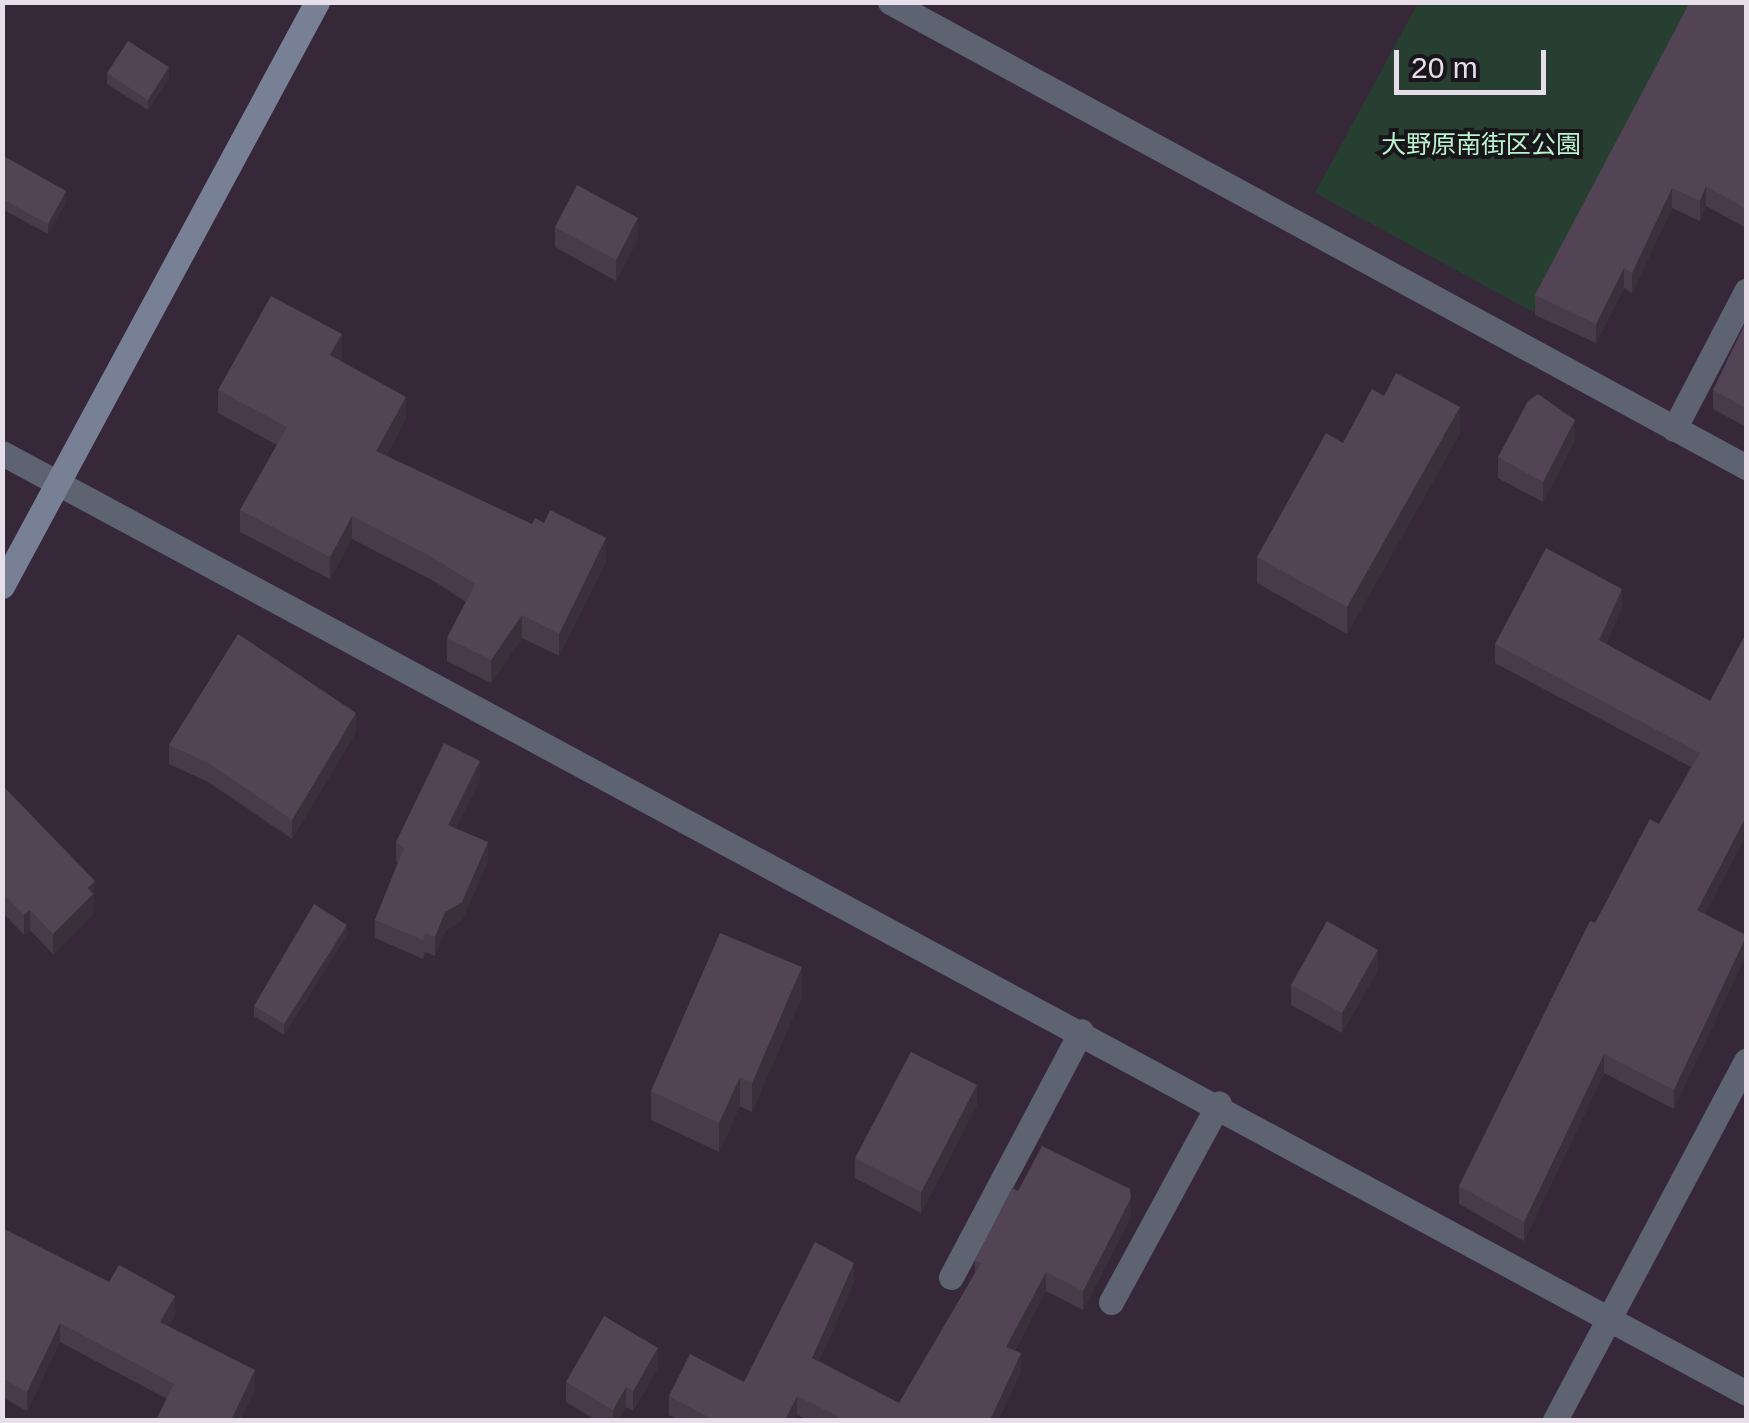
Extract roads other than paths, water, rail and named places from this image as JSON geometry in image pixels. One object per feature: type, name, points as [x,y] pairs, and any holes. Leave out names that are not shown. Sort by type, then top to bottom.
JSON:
[{"type":"street","points":[[2,586],[316,2]]},
{"type":"street","points":[[890,2],[1746,466]]},
{"type":"street","points":[[1674,429],[1746,292]]},
{"type":"street","points":[[2,453],[1218,1103],[1746,1394]]},
{"type":"street","points":[[951,1277],[1080,1031]]},
{"type":"street","points":[[1554,1420],[1746,1061]]},
{"type":"street","points":[[1111,1302],[1218,1103]]},
{"type":"park label","name":"大野原南街区公園","points":[[1481,144]]}]
